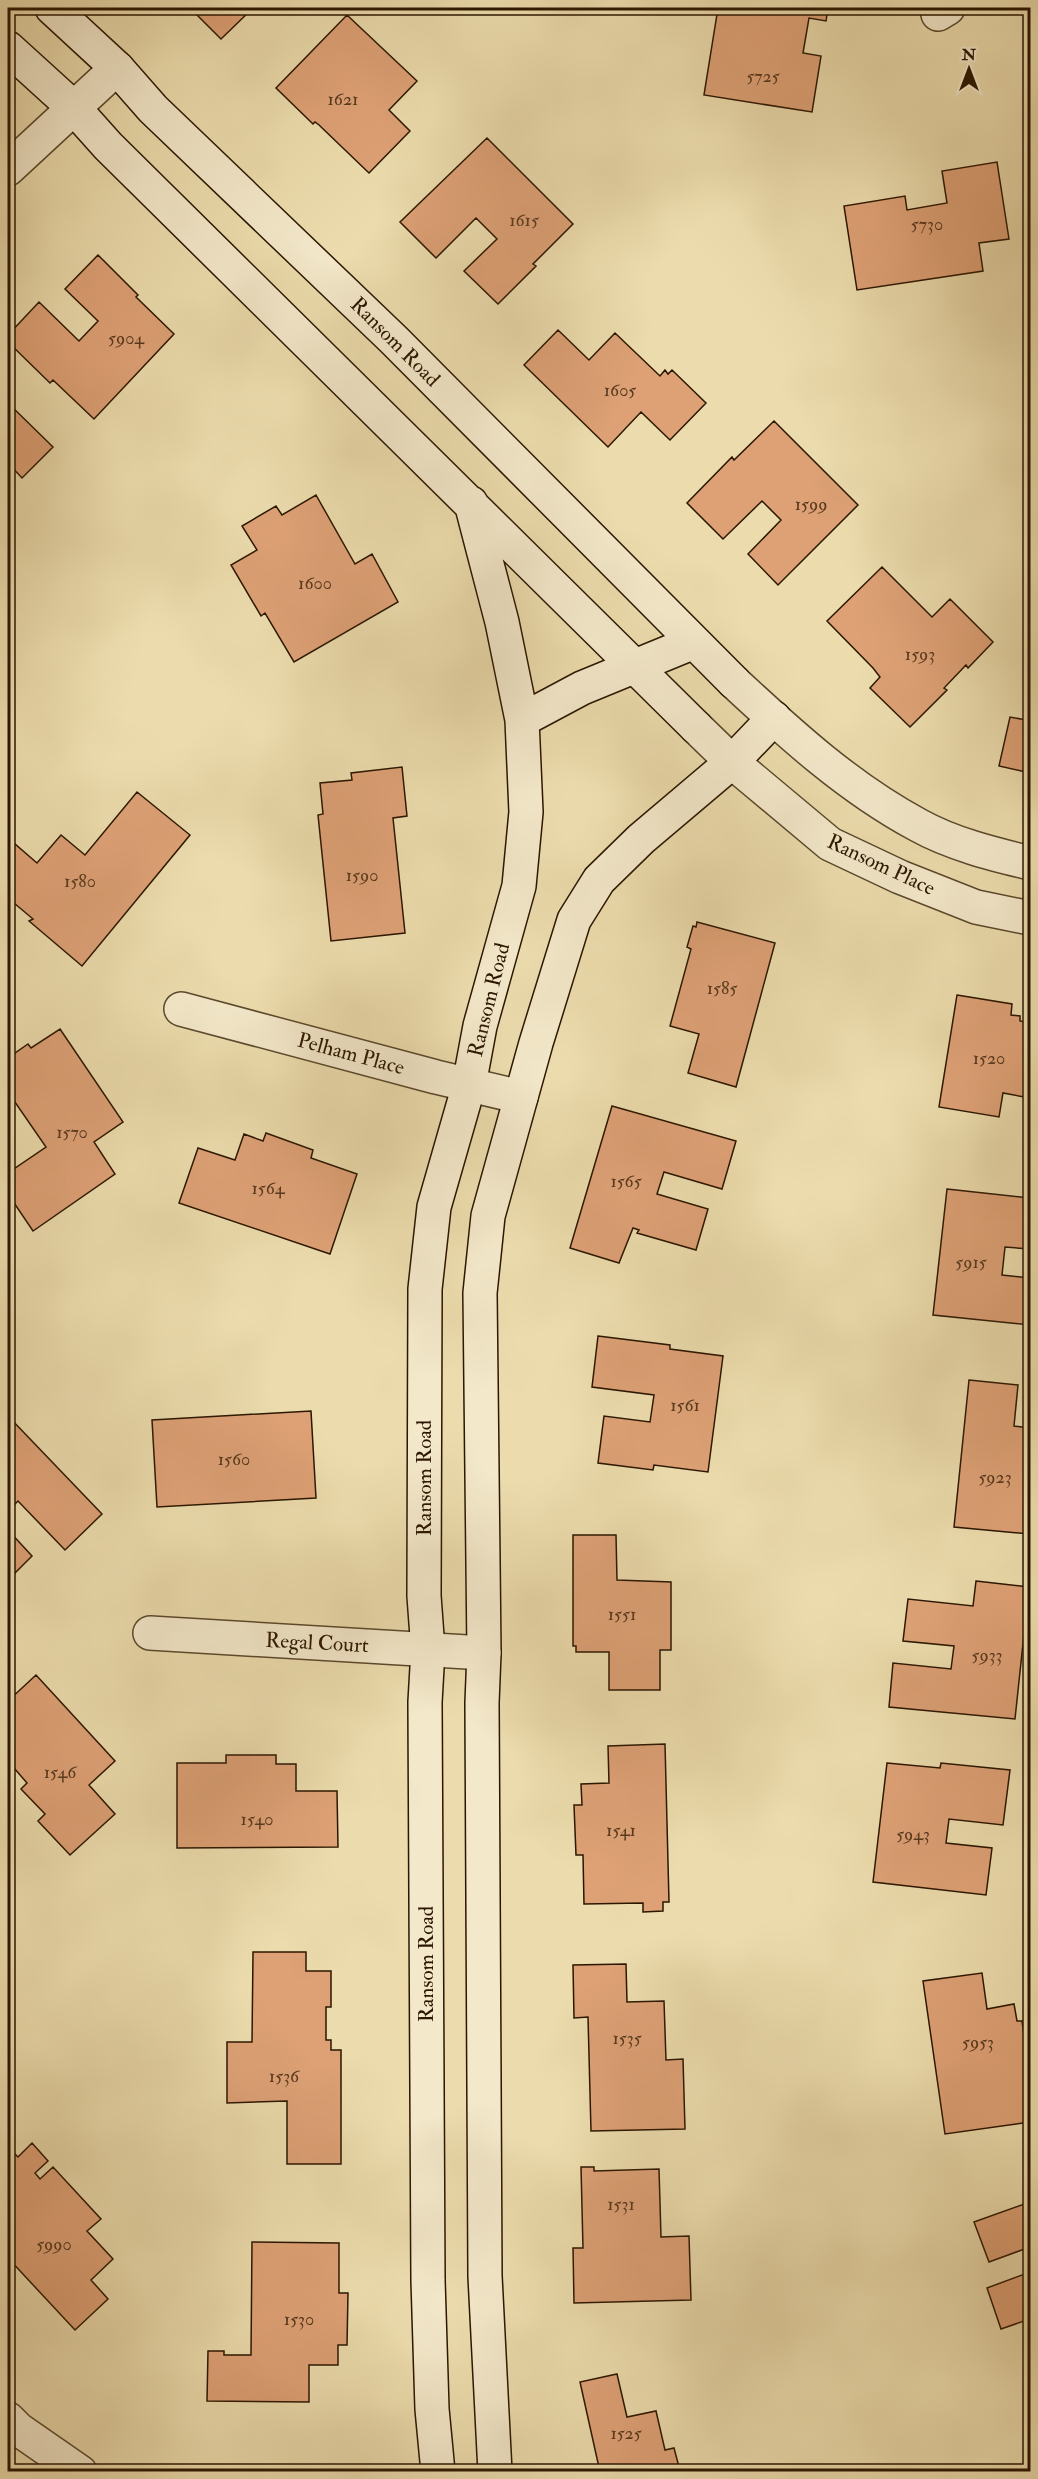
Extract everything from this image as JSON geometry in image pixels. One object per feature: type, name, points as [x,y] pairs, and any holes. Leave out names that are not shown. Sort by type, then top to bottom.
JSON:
[{"type":"street","name":"Ransom Road","points":[[52,8],[117,68],[153,109],[394,340],[734,682],[774,718]]},
{"type":"street","points":[[8,48],[74,108],[117,154],[634,665]]},
{"type":"street","points":[[8,169],[117,68]]},
{"type":"street","name":"Ransom Road","points":[[438,2472],[432,2409],[428,2280],[425,1702],[428,1650],[424,1596],[425,1289],[434,1207],[469,1085],[480,1026],[519,886],[526,812],[522,720],[502,622],[471,503]]},
{"type":"street","points":[[522,720],[573,692],[694,642]]},
{"type":"street","name":"Ransom Place","points":[[634,665],[732,762],[830,844],[900,877],[976,907],[1030,918]]},
{"type":"street","points":[[495,2472],[485,2276],[482,1727],[484,1653],[480,1293],[488,1216],[574,920],[599,880],[641,839],[732,762],[774,718],[856,787],[919,826],[987,853],[1030,863]]},
{"type":"street","name":"Pelham Place","points":[[181,1009],[521,1097]]},
{"type":"street","name":"Regal Court","points":[[150,1633],[484,1653]]},
{"type":"street","points":[[8,2419],[18,2429],[80,2472]]},
{"type":"building","points":[[190,8],[253,8],[221,39]]},
{"type":"building","points":[[718,8],[828,8],[826,21],[809,18],[803,53],[821,56],[812,112],[704,95]]},
{"type":"building","points":[[347,15],[417,81],[389,110],[410,131],[369,173],[276,88]]},
{"type":"building","points":[[487,138],[573,224],[533,264],[536,266],[498,304],[464,271],[497,239],[476,218],[436,258],[400,222]]},
{"type":"building","points":[[997,162],[1009,239],[979,243],[983,271],[857,290],[844,206],[905,196],[907,210],[947,203],[942,171]]},
{"type":"building","points":[[98,255],[174,334],[94,419],[53,380],[50,383],[8,342],[8,335],[39,302],[79,341],[98,321],[65,289]]},
{"type":"building","points":[[558,330],[589,360],[615,333],[660,376],[665,370],[668,374],[672,370],[706,403],[670,440],[641,412],[608,447],[524,365]]},
{"type":"building","points":[[8,403],[53,447],[22,478],[8,463]]},
{"type":"building","points":[[774,421],[858,505],[778,585],[748,554],[781,520],[762,501],[723,539],[687,503],[732,457],[734,460]]},
{"type":"building","points":[[316,495],[355,564],[372,554],[398,602],[294,662],[265,613],[261,616],[231,565],[257,550],[242,526],[276,506],[282,515]]},
{"type":"building","points":[[882,567],[932,617],[950,599],[993,642],[968,668],[966,665],[944,688],[947,690],[910,727],[870,688],[880,677],[827,621]]},
{"type":"building","points":[[1027,715],[1030,716],[1030,773],[999,766],[1010,717],[1026,720]]},
{"type":"building","points":[[402,767],[407,816],[393,818],[405,933],[331,941],[318,815],[323,814],[320,783],[352,780],[351,773]]},
{"type":"building","points":[[137,792],[190,835],[82,966],[29,921],[33,919],[8,898],[8,838],[37,863],[61,835],[85,855]]},
{"type":"building","points":[[697,922],[775,943],[736,1087],[688,1073],[699,1034],[670,1026],[691,949],[687,947],[693,926],[696,927]]},
{"type":"building","points":[[957,995],[1012,1004],[1011,1015],[1020,1016],[1020,1021],[1030,1023],[1030,1098],[1003,1093],[999,1117],[939,1107]]},
{"type":"building","points":[[60,1029],[123,1122],[94,1142],[115,1174],[33,1231],[8,1194],[8,1173],[46,1147],[8,1092],[8,1058],[28,1044],[31,1048]]},
{"type":"building","points":[[612,1106],[736,1141],[722,1189],[664,1172],[657,1194],[708,1209],[696,1250],[637,1233],[639,1230],[633,1228],[619,1263],[570,1248]]},
{"type":"building","points":[[266,1133],[313,1150],[311,1158],[357,1174],[330,1254],[179,1203],[198,1148],[235,1160],[244,1134],[263,1141]]},
{"type":"building","points":[[947,1189],[1030,1198],[1030,1249],[1005,1247],[1002,1275],[1030,1278],[1030,1325],[933,1315]]},
{"type":"building","points":[[598,1336],[670,1345],[670,1349],[723,1356],[708,1472],[654,1465],[653,1470],[598,1463],[604,1416],[650,1422],[654,1395],[592,1387]]},
{"type":"building","points":[[969,1380],[1018,1385],[1014,1426],[1030,1428],[1030,1534],[954,1527]]},
{"type":"building","points":[[311,1411],[316,1498],[157,1507],[152,1420]]},
{"type":"building","points":[[8,1416],[102,1514],[65,1550],[18,1501],[8,1511]]},
{"type":"building","points":[[8,1530],[32,1556],[8,1580]]},
{"type":"building","points":[[573,1535],[616,1535],[617,1580],[671,1582],[671,1650],[660,1650],[660,1690],[609,1690],[609,1652],[576,1652],[576,1646],[573,1646]]},
{"type":"building","points":[[976,1581],[1029,1587],[1015,1719],[889,1707],[893,1663],[951,1669],[954,1646],[903,1641],[908,1599],[973,1606]]},
{"type":"building","points":[[36,1675],[115,1761],[89,1785],[115,1814],[70,1855],[38,1821],[45,1814],[21,1789],[27,1783],[8,1761],[8,1701]]},
{"type":"building","points":[[665,1744],[669,1902],[663,1902],[663,1911],[643,1912],[643,1903],[584,1904],[583,1855],[576,1855],[574,1805],[582,1805],[581,1784],[609,1783],[608,1746]]},
{"type":"building","points":[[226,1755],[276,1755],[276,1764],[296,1764],[296,1791],[337,1791],[338,1847],[177,1848],[177,1763],[226,1763]]},
{"type":"building","points":[[887,1763],[940,1768],[941,1763],[1010,1770],[1003,1825],[949,1819],[946,1843],[992,1848],[986,1895],[873,1882]]},
{"type":"building","points":[[253,1952],[306,1952],[306,1971],[331,1971],[331,2007],[326,2007],[326,2040],[331,2040],[331,2050],[341,2050],[341,2164],[287,2164],[287,2101],[227,2103],[227,2042],[252,2042]]},
{"type":"building","points":[[626,1964],[627,2002],[664,2001],[666,2060],[683,2059],[685,2129],[591,2131],[588,2017],[574,2018],[573,1965]]},
{"type":"building","points":[[982,1973],[987,2009],[1014,2004],[1017,2021],[1022,2021],[1028,2063],[1024,2063],[1030,2122],[945,2134],[923,1981]]},
{"type":"building","points":[[32,2143],[48,2161],[35,2173],[40,2179],[53,2167],[101,2219],[87,2231],[113,2259],[91,2280],[108,2299],[75,2330],[8,2258],[8,2157],[13,2152],[18,2157]]},
{"type":"building","points":[[581,2167],[594,2167],[594,2171],[659,2169],[661,2237],[689,2236],[691,2300],[574,2303],[573,2248],[583,2248]]},
{"type":"building","points":[[1030,2202],[1030,2247],[989,2262],[974,2222]]},
{"type":"building","points":[[252,2242],[339,2243],[339,2293],[348,2293],[347,2345],[338,2345],[338,2365],[309,2365],[309,2402],[207,2401],[208,2351],[224,2351],[224,2355],[251,2355]]},
{"type":"building","points":[[1030,2272],[1030,2319],[1001,2329],[987,2288]]},
{"type":"building","points":[[617,2374],[627,2417],[656,2411],[665,2450],[674,2448],[679,2467],[684,2466],[686,2472],[600,2472],[580,2382]]}]
